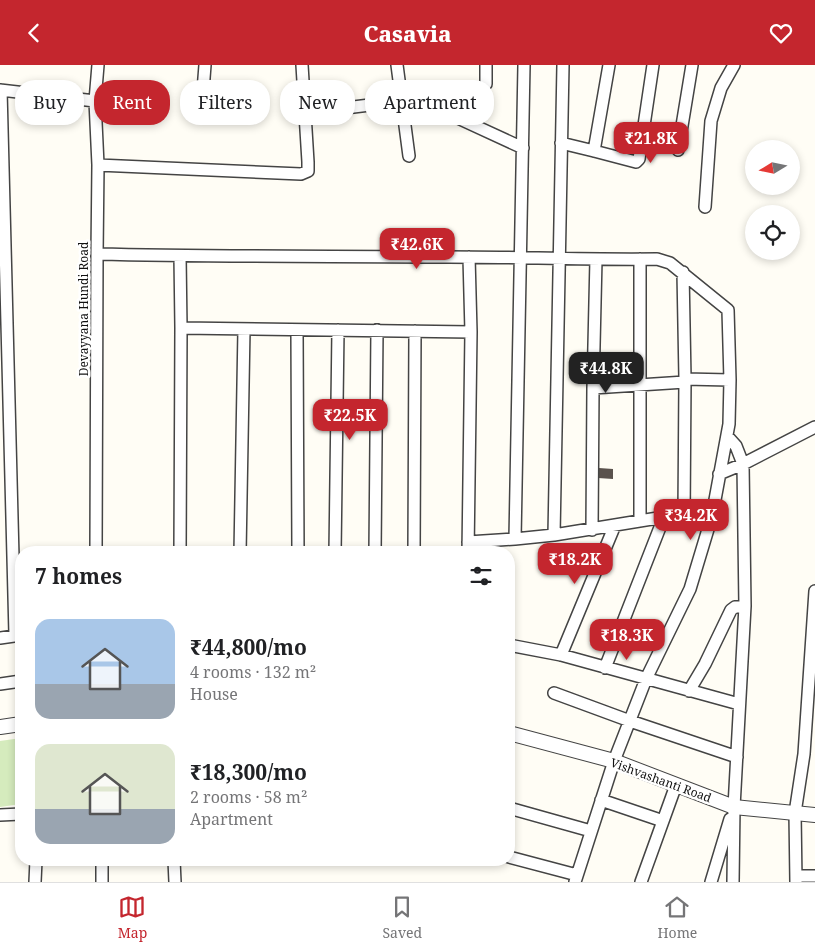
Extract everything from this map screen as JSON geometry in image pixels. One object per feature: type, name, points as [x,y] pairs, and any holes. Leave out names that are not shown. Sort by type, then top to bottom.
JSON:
[{"type":"street","name":"Devayyana Hundi Road","points":[[97,80],[98,65]]},
{"type":"street","points":[[204,80],[205,65]]},
{"type":"street","points":[[302,65],[303,80]]},
{"type":"street","points":[[396,65],[398,80]]},
{"type":"street","points":[[486,65],[486,80]]},
{"type":"street","points":[[515,539],[524,65]]},
{"type":"street","points":[[554,535],[563,65]]},
{"type":"street","points":[[594,151],[609,65]]},
{"type":"street","points":[[561,143],[636,161],[639,159],[653,65]]},
{"type":"street","points":[[678,150],[692,65]]},
{"type":"street","points":[[705,207],[711,121],[721,88],[734,65]]},
{"type":"street","points":[[15,571],[3,314],[0,90],[94,101]]},
{"type":"street","name":"Devayyana Hundi Road","points":[[96,125],[98,165],[96,546]]},
{"type":"street","points":[[98,165],[301,174],[308,171],[306,125]]},
{"type":"street","points":[[405,125],[409,156]]},
{"type":"street","points":[[473,125],[523,148]]},
{"type":"street","points":[[97,254],[657,259],[670,263],[683,272],[728,310],[729,424],[712,516],[690,589],[646,679],[600,800],[576,879],[515,859]]},
{"type":"street","points":[[180,256],[180,546]]},
{"type":"street","points":[[468,546],[471,332],[469,257]]},
{"type":"street","points":[[592,529],[596,259]]},
{"type":"street","points":[[640,259],[640,521]]},
{"type":"street","points":[[683,272],[685,381],[684,516]]},
{"type":"street","points":[[181,328],[471,332]]},
{"type":"street","points":[[240,546],[244,329]]},
{"type":"street","points":[[297,329],[298,546]]},
{"type":"street","points":[[335,546],[338,330]]},
{"type":"street","points":[[375,546],[377,330]]},
{"type":"street","points":[[414,546],[415,331]]},
{"type":"street","points":[[593,387],[730,380]]},
{"type":"street","points":[[720,474],[815,427]]},
{"type":"street","points":[[727,436],[736,446],[743,464],[745,606],[734,807],[734,882]]},
{"type":"street","points":[[474,546],[664,517],[712,516]]},
{"type":"street","points":[[605,669],[664,517]]},
{"type":"street","points":[[560,655],[615,525]]},
{"type":"street","points":[[815,591],[810,754],[795,813],[796,879],[815,876]]},
{"type":"street","points":[[689,691],[705,665],[731,610],[735,607],[745,606]]},
{"type":"street","points":[[0,638],[15,636]]},
{"type":"street","points":[[515,646],[560,655],[605,669],[739,704]]},
{"type":"street","points":[[0,684],[15,682]]},
{"type":"street","points":[[554,693],[737,757]]},
{"type":"street","points":[[0,727],[15,725]]},
{"type":"street","name":"Vishvashanti Road","points":[[515,735],[614,761],[734,807],[815,815]]},
{"type":"street","points":[[641,882],[676,785]]},
{"type":"street","points":[[600,800],[663,821]]},
{"type":"street","points":[[711,882],[734,807]]},
{"type":"street","points":[[515,810],[591,831]]},
{"type":"street","points":[[0,815],[15,814]]},
{"type":"street","points":[[35,882],[36,866]]},
{"type":"street","points":[[102,866],[102,882]]},
{"type":"street","points":[[174,866],[175,882]]},
{"type":"green space","points":[[15,739],[15,805],[0,807],[0,741]]},
{"type":"building","points":[[599,468],[613,469],[613,479],[598,478]]}]
